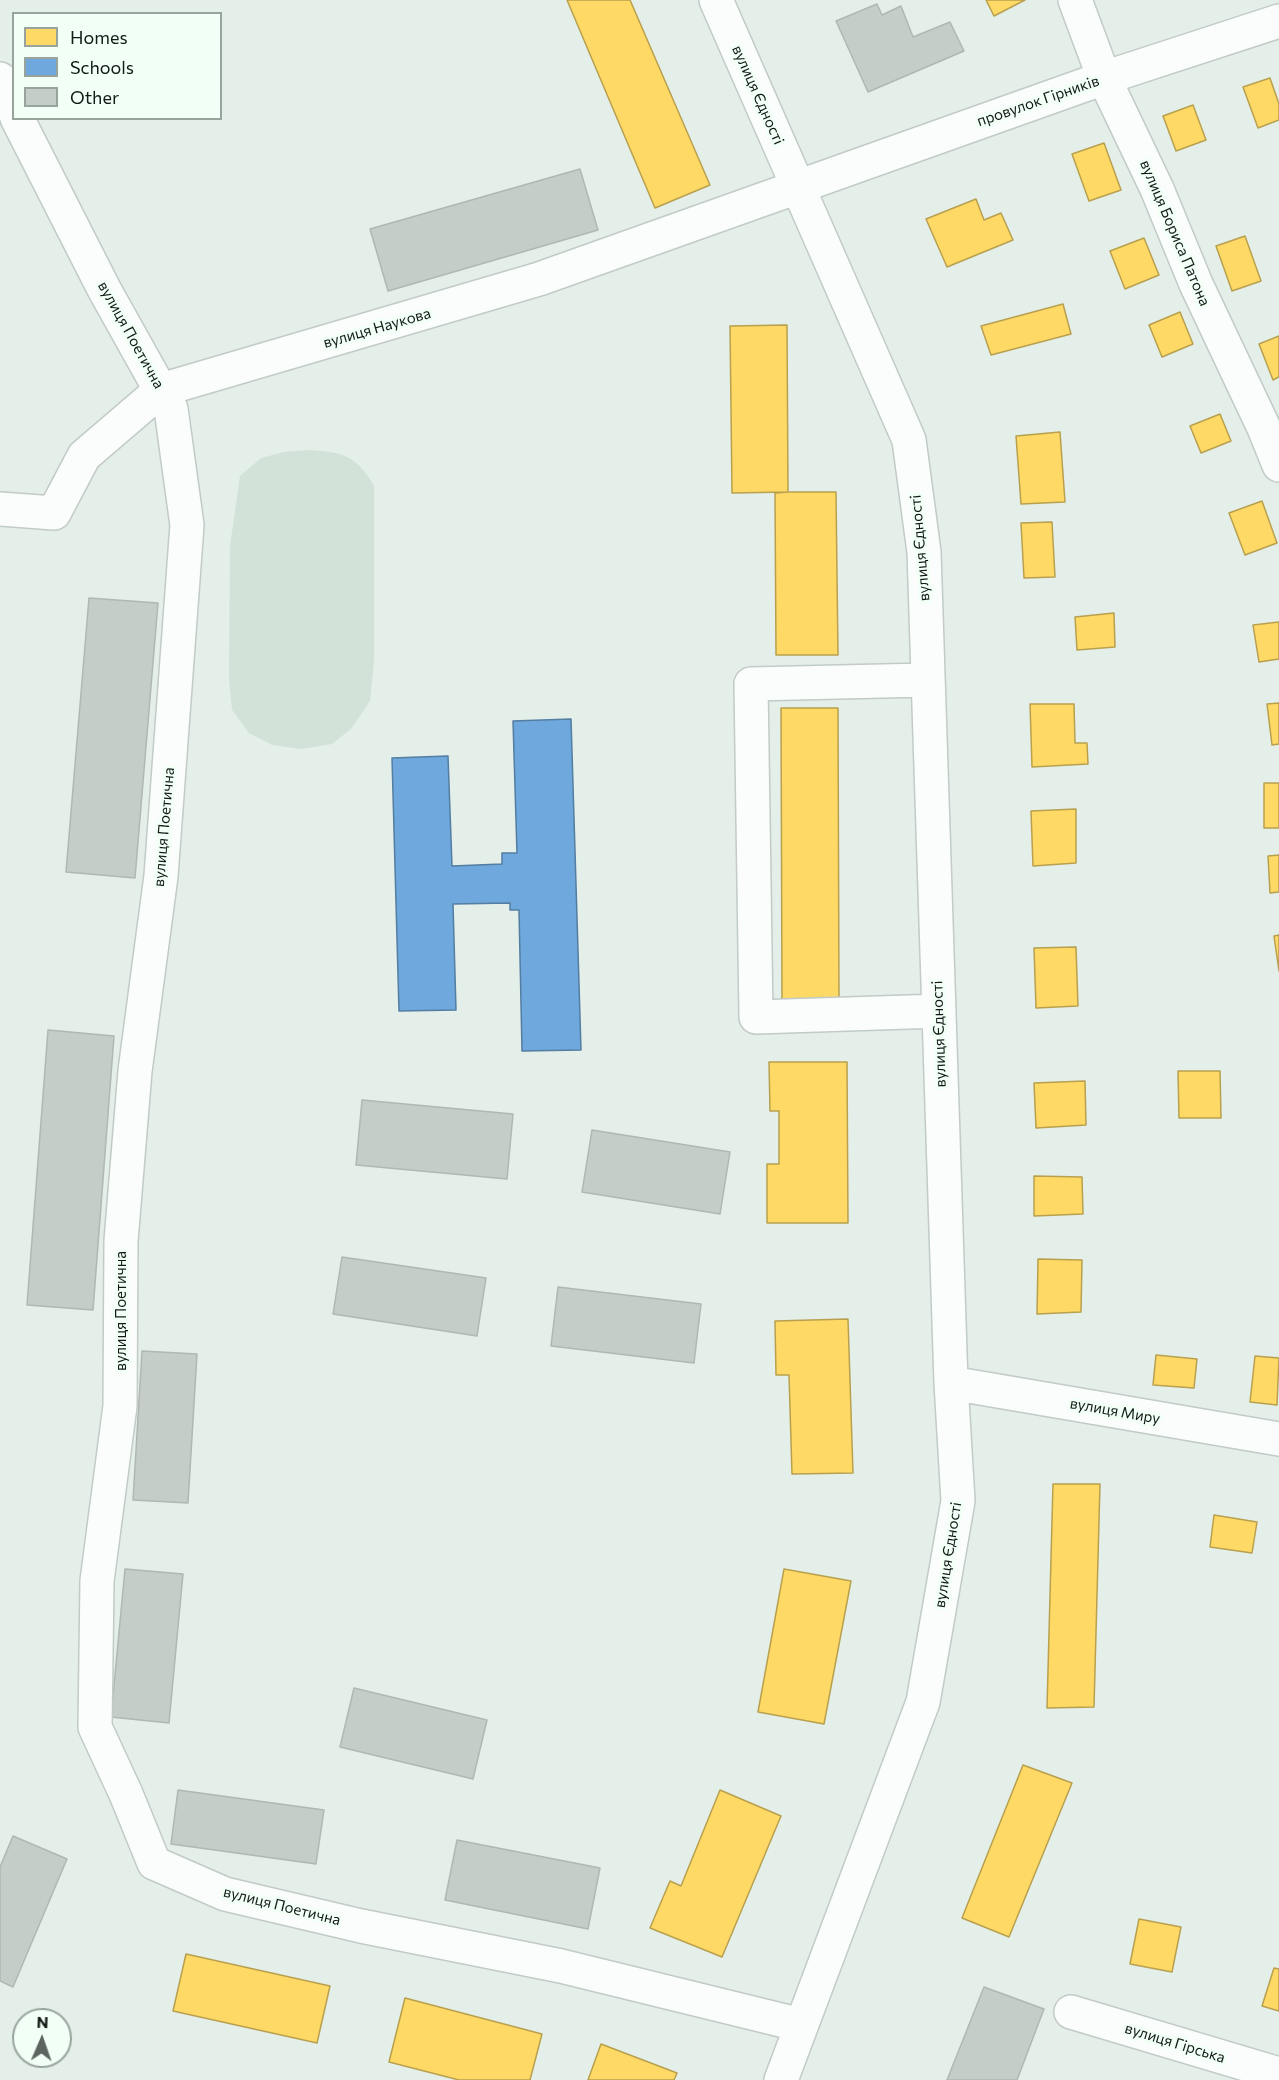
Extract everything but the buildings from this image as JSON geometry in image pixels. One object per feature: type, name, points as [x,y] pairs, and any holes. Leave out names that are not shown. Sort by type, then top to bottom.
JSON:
[{"type":"street","name":"вулиця Єдності","points":[[716,0],[909,440],[924,552],[951,1383],[958,1501],[923,1702],[780,2080]]},
{"type":"street","name":"вулиця Бориса Патона","points":[[1075,0],[1104,78],[1157,189],[1196,284],[1279,465]]},
{"type":"street","name":"провулок Гірників","points":[[798,186],[1104,78],[1279,21]]},
{"type":"street","points":[[0,79],[12,106]]},
{"type":"street","name":"вулиця Поетична","points":[[18,120],[104,289],[171,409],[187,525],[161,876],[135,1071],[121,1241],[120,1406],[98,1581],[95,1727],[154,1863],[225,1894],[361,1926],[561,1966],[801,2025]]},
{"type":"street","name":"вулиця Наукова","points":[[0,508],[54,513],[84,456],[161,390],[539,279],[798,186]]},
{"type":"street","points":[[927,680],[751,684],[756,1017],[939,1011]]},
{"type":"street","name":"вулиця Миру","points":[[951,1383],[1279,1439]]},
{"type":"street","name":"вулиця Гірська","points":[[1071,2012],[1279,2074]]},
{"type":"shaded area","points":[[310,450],[332,452],[348,458],[361,468],[374,486],[374,662],[370,701],[351,729],[332,744],[301,749],[272,745],[249,733],[232,710],[229,679],[230,546],[240,476],[261,458],[284,452]]}]
